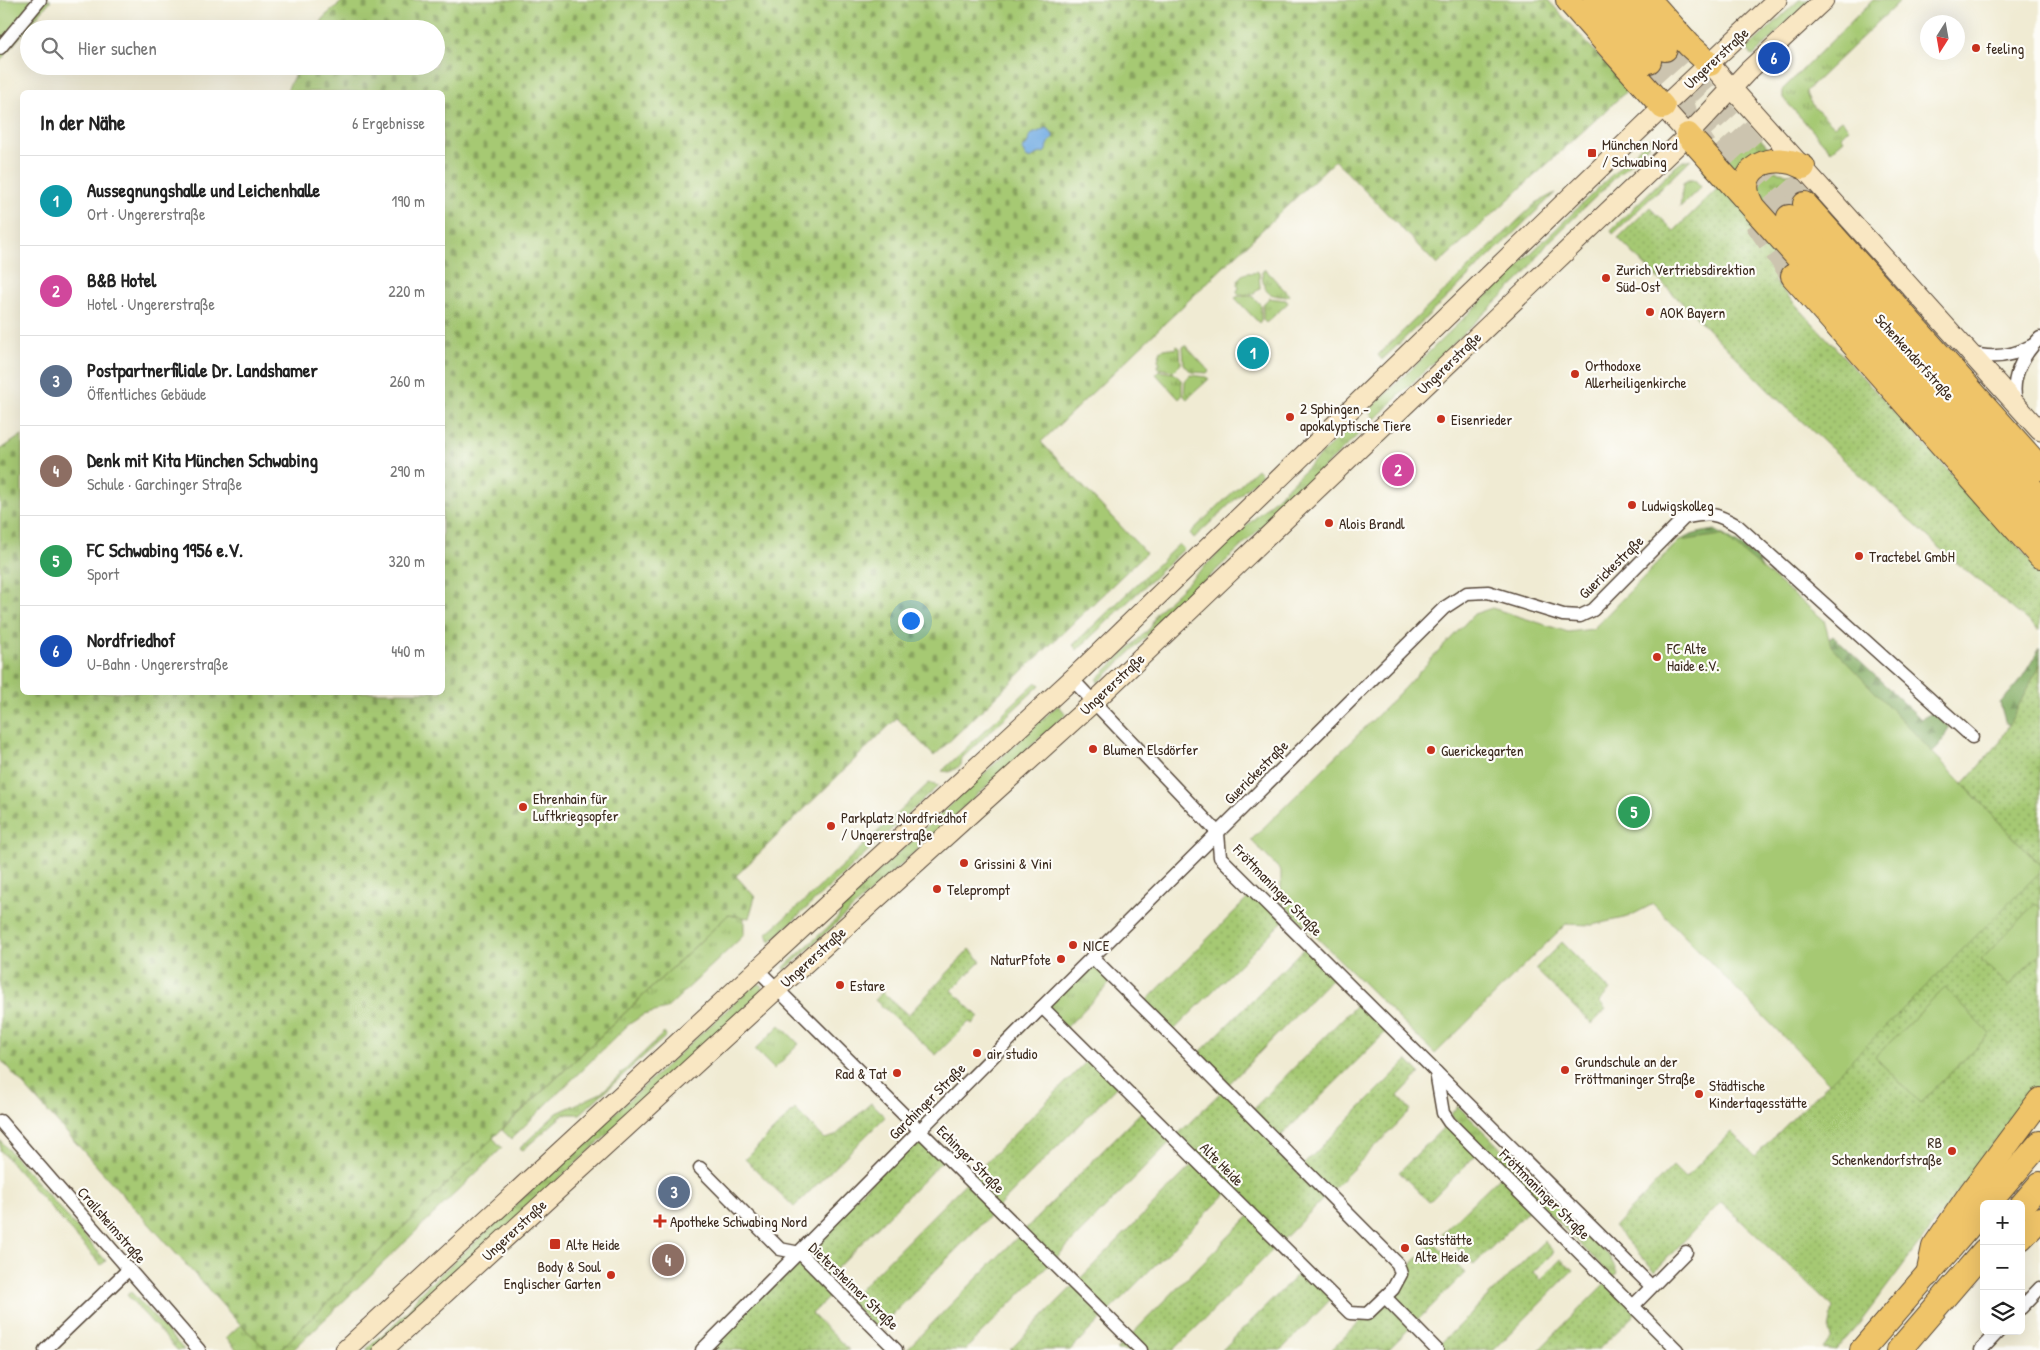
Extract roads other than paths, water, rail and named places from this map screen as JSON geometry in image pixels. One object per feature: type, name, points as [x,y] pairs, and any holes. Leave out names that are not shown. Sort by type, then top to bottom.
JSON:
[{"type":"highway","points":[[1568,0],[1663,107]]},
{"type":"highway","points":[[1595,0],[1657,55],[1622,0]]},
{"type":"highway","points":[[1649,0],[1689,45],[1710,64]]},
{"type":"highway","points":[[1688,135],[2040,527]]},
{"type":"highway","points":[[1751,204],[1748,197],[1747,182],[1752,170],[1760,163],[1777,160],[1794,162],[1803,167]]},
{"type":"highway","name":"Schenkendorfstraße","points":[[2040,468],[1797,210],[2040,498]]},
{"type":"highway","points":[[1793,276],[2040,556]]},
{"type":"highway","points":[[1928,1275],[1934,1247],[1970,1194],[2040,1100]]},
{"type":"highway","points":[[1991,1200],[2040,1143]]},
{"type":"highway","points":[[2025,1201],[2040,1184]]},
{"type":"highway","points":[[1862,1350],[1980,1214]]},
{"type":"highway","points":[[2025,1234],[2040,1219]]},
{"type":"highway","points":[[1899,1350],[1980,1256]]},
{"type":"highway","points":[[1946,1296],[1980,1275]]},
{"type":"main road","name":"Ungererstraße","points":[[345,1350],[1072,678],[1286,474],[1663,107],[1778,0]]},
{"type":"main road","name":"Ungererstraße","points":[[383,1350],[776,989],[1094,701],[1688,135],[1733,88],[1824,0]]},
{"type":"main road","points":[[1710,64],[2040,431]]},
{"type":"main road","points":[[1663,107],[1688,135]]},
{"type":"street","points":[[23,20],[40,0]]},
{"type":"street","points":[[0,48],[20,24]]},
{"type":"street","points":[[1968,352],[1996,356],[2017,352],[2036,341]]},
{"type":"street","points":[[2018,406],[2015,394],[2016,379],[2023,360],[2036,341]]},
{"type":"street","name":"Guerickestraße","points":[[1218,832],[1444,608],[1466,593],[1488,592],[1563,615],[1580,616],[1593,610],[1684,518],[1704,513],[1722,517],[1738,526],[1972,737]]},
{"type":"street","points":[[1072,678],[1218,832]]},
{"type":"street","name":"Garchinger Straße","points":[[702,1350],[1218,832]]},
{"type":"street","name":"Fröttmaninger Straße","points":[[1218,832],[1220,856],[1651,1286]]},
{"type":"street","name":"Alte Heide","points":[[1042,1007],[1350,1313],[1367,1314],[1385,1297],[1393,1289],[1401,1274],[1398,1264],[1092,958]]},
{"type":"street","name":"Echinger Straße","points":[[758,969],[1141,1350]]},
{"type":"street","name":"Fröttmaninger Straße","points":[[1436,1071],[1443,1113],[1449,1122],[1677,1350]]},
{"type":"street","name":"Crailsheimstraße","points":[[0,1121],[199,1350]]},
{"type":"street","name":"Dietersheimer Straße","points":[[700,1168],[780,1249],[800,1253],[896,1350]]},
{"type":"street","points":[[1633,1306],[1686,1252]]},
{"type":"street","points":[[45,1350],[129,1269]]},
{"type":"street","points":[[2025,1304],[2040,1288]]},
{"type":"street","points":[[1385,1297],[1438,1350]]},
{"type":"street","points":[[1981,1350],[1995,1335]]},
{"type":"water","points":[[1045,128],[1049,129],[1054,137],[1045,152],[1035,155],[1031,159],[1026,157],[1022,149],[1027,145],[1030,135]]},
{"type":"tunnel","points":[[1665,49],[1805,204]]},
{"type":"tunnel","points":[[1649,61],[1789,217]]},
{"type":"tunnel","points":[[1681,97],[1687,120],[1705,147]]},
{"type":"tunnel","points":[[1756,222],[1793,276]]},
{"type":"place","name":"feeling","points":[[1976,48]]},
{"type":"place","name":"Nordfriedhof","points":[[1774,58]]},
{"type":"place","name":"München Nord / Schwabing","points":[[1592,153]]},
{"type":"place","name":"Zurich Vertriebsdirektion Süd-Ost","points":[[1606,278]]},
{"type":"place","name":"AOK Bayern","points":[[1650,312]]},
{"type":"place","name":"Aussegnungshalle und Leichenhalle","points":[[1253,353]]},
{"type":"place","name":"Orthodoxe Allerheiligenkirche","points":[[1575,374]]},
{"type":"place","name":"2 Sphingen - apokalyptische Tiere","points":[[1290,417]]},
{"type":"place","name":"Eisenrieder","points":[[1441,419]]},
{"type":"place","name":"B&B Hotel","points":[[1398,470]]},
{"type":"place","name":"Ludwigskolleg","points":[[1632,505]]},
{"type":"place","name":"Alois Brandl","points":[[1329,523]]},
{"type":"place","name":"Tractebel GmbH","points":[[1859,556]]},
{"type":"place","name":"FC Alte Haide e.V.","points":[[1657,657]]},
{"type":"place","name":"Blumen Elsdörfer","points":[[1093,749]]},
{"type":"place","name":"Guerickegarten","points":[[1431,750]]},
{"type":"place","name":"Ehrenhain für Luftkriegsopfer","points":[[523,807]]},
{"type":"place","name":"FC Schwabing 1956 e.V.","points":[[1634,812]]},
{"type":"place","name":"Parkplatz Nordfriedhof / Ungererstraße","points":[[831,826]]},
{"type":"place","name":"Grissini & Vini","points":[[964,863]]},
{"type":"place","name":"Teleprompt","points":[[937,889]]},
{"type":"place","name":"NICE","points":[[1073,945]]},
{"type":"place","name":"NaturPfote","points":[[1061,959]]},
{"type":"place","name":"Estare","points":[[840,985]]},
{"type":"place","name":"air studio","points":[[977,1053]]},
{"type":"place","name":"Grundschule an der Fröttmaninger Straße","points":[[1565,1070]]},
{"type":"place","name":"Rad & Tat","points":[[897,1073]]},
{"type":"place","name":"Städtische Kindertagesstätte","points":[[1699,1094]]},
{"type":"place","name":"RB Schenkendorfstraße","points":[[1952,1151]]},
{"type":"place","name":"Postpartnerfiliale Dr. Landshamer","points":[[674,1192]]},
{"type":"place","name":"Apotheke Schwabing Nord","points":[[660,1221]]},
{"type":"place","name":"Alte Heide","points":[[555,1244]]},
{"type":"place","name":"Gaststätte Alte Heide","points":[[1405,1248]]},
{"type":"place","name":"Denk mit Kita München Schwabing","points":[[668,1260]]},
{"type":"place","name":"Body & Soul Englischer Garten","points":[[611,1275]]}]
